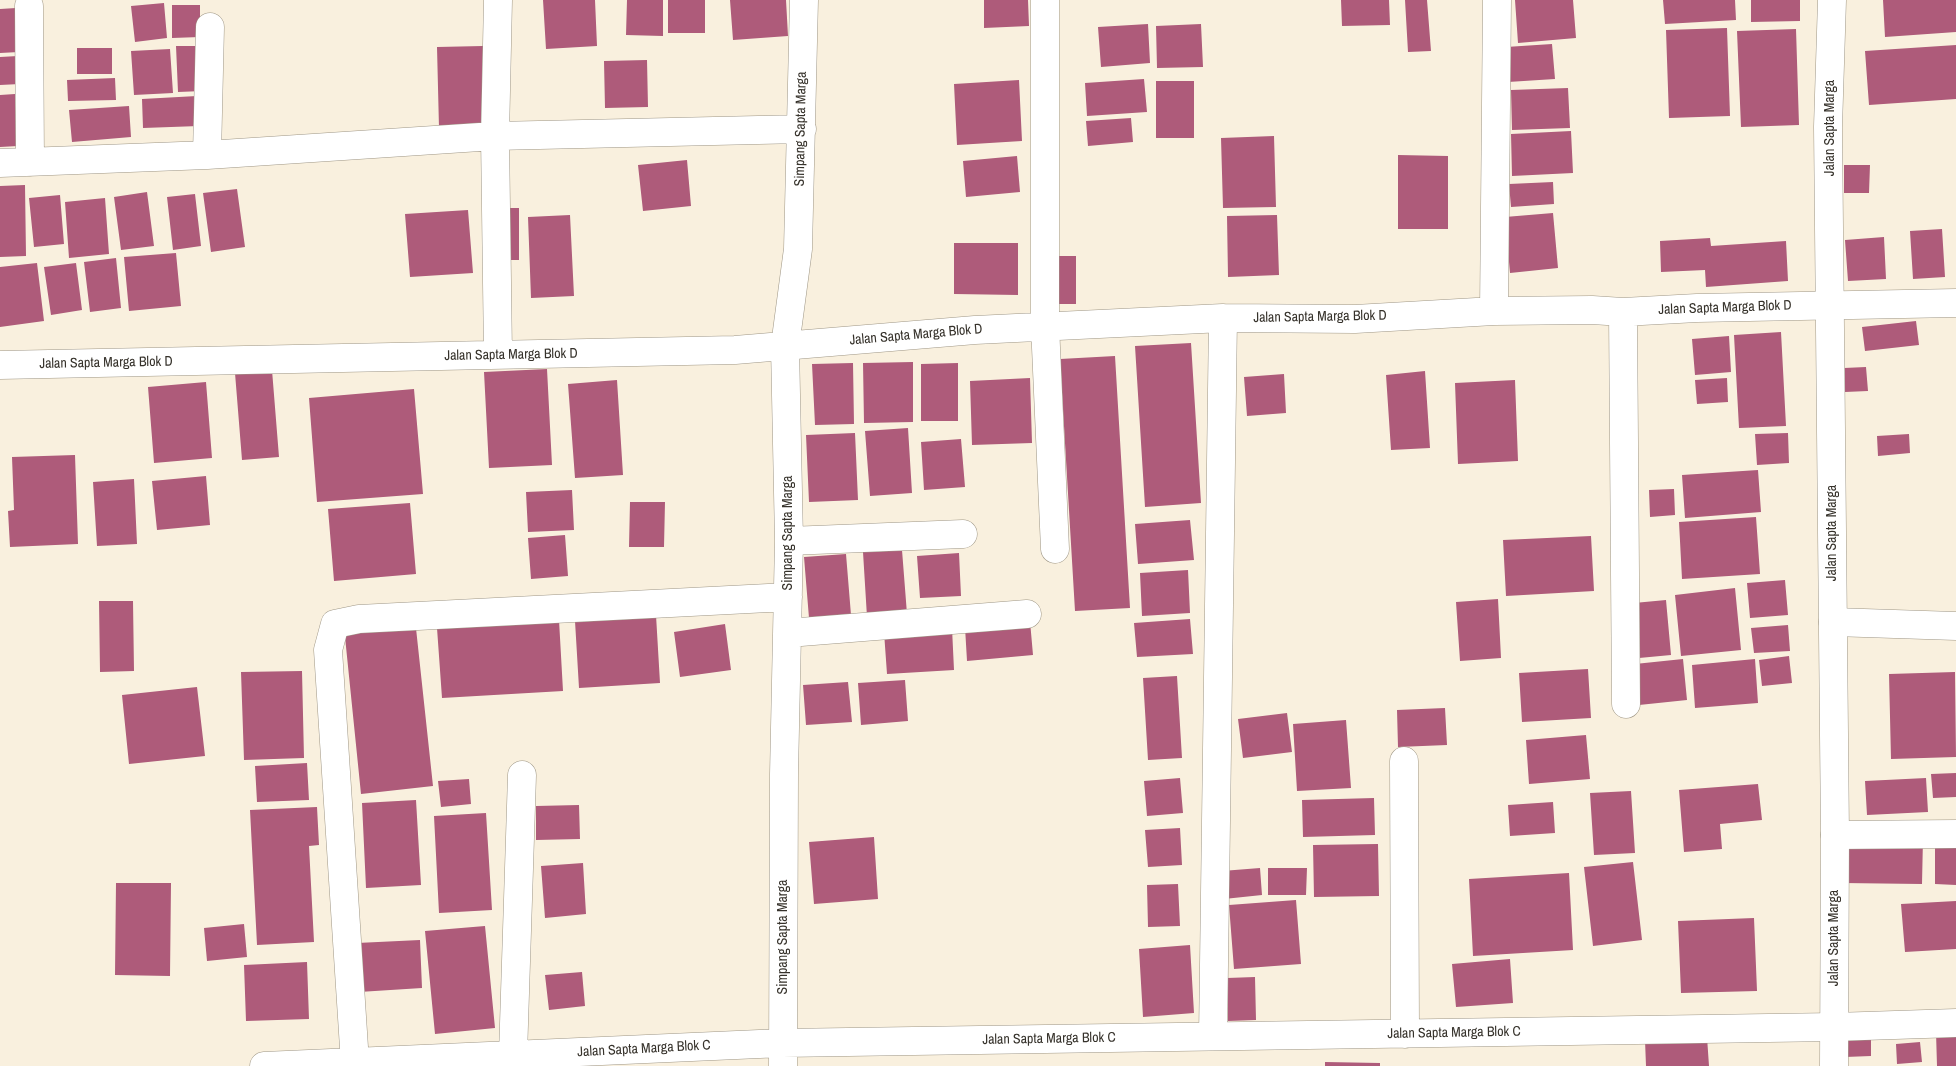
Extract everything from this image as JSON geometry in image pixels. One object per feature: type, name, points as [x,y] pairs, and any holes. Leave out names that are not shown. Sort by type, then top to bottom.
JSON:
[{"type":"street","points":[[498,0],[495,136],[498,355]]},
{"type":"street","name":"Simpang Sapta Marga","points":[[783,1055],[785,701],[789,541],[785,346],[798,250],[804,0]]},
{"type":"street","points":[[1045,0],[1045,325],[1055,549]]},
{"type":"street","points":[[1494,311],[1497,0]]},
{"type":"street","name":"Jalan Sapta Marga","points":[[1832,0],[1828,127],[1835,835],[1834,1066]]},
{"type":"street","points":[[28,6],[30,162]]},
{"type":"street","points":[[207,155],[210,27]]},
{"type":"street","points":[[0,163],[207,155],[495,136],[802,129]]},
{"type":"street","name":"Jalan Sapta Marga Blok D","points":[[0,365],[735,350],[1045,325],[1224,318],[1355,319],[1494,311],[1592,310],[1623,312],[1697,308],[1956,303]]},
{"type":"street","points":[[1623,312],[1626,704]]},
{"type":"street","points":[[1213,1036],[1224,318]]},
{"type":"street","points":[[789,541],[963,534]]},
{"type":"street","points":[[355,1063],[328,650],[335,624],[359,619],[788,597]]},
{"type":"street","points":[[788,633],[1027,614]]},
{"type":"street","points":[[1832,622],[1956,626]]},
{"type":"street","points":[[1404,761],[1405,1034]]},
{"type":"street","points":[[513,1055],[522,775]]},
{"type":"street","points":[[1835,835],[1956,834]]},
{"type":"street","name":"Jalan Sapta Marga Blok C","points":[[264,1066],[513,1055],[783,1055],[1213,1036],[1834,1027],[1956,1023]]},
{"type":"building","points":[[543,0],[595,0],[597,46],[546,49]]},
{"type":"building","points":[[627,0],[663,0],[663,36],[626,35]]},
{"type":"building","points":[[668,0],[705,0],[705,33],[668,33]]},
{"type":"building","points":[[730,0],[786,0],[788,36],[733,40]]},
{"type":"building","points":[[984,0],[1028,0],[1029,26],[984,28]]},
{"type":"building","points":[[1341,0],[1389,0],[1390,25],[1342,26]]},
{"type":"building","points":[[1405,0],[1427,0],[1431,51],[1408,52]]},
{"type":"building","points":[[1515,0],[1573,0],[1576,38],[1518,43]]},
{"type":"building","points":[[1663,0],[1735,0],[1736,20],[1665,24]]},
{"type":"building","points":[[1751,0],[1800,0],[1800,21],[1751,22]]},
{"type":"building","points":[[1883,0],[1956,0],[1956,32],[1885,37]]},
{"type":"building","points":[[164,3],[167,38],[135,42],[131,6]]},
{"type":"building","points":[[172,5],[200,5],[200,37],[172,38]]},
{"type":"building","points":[[16,8],[19,52],[0,53],[0,9]]},
{"type":"building","points":[[1148,24],[1150,63],[1101,67],[1098,27]]},
{"type":"building","points":[[1201,24],[1203,67],[1157,68],[1156,26]]},
{"type":"building","points":[[1727,28],[1730,116],[1669,118],[1666,30]]},
{"type":"building","points":[[1796,29],[1799,125],[1741,127],[1737,31]]},
{"type":"building","points":[[1552,44],[1555,79],[1508,82],[1506,47]]},
{"type":"building","points":[[1956,45],[1956,99],[1869,105],[1865,51]]},
{"type":"building","points":[[176,46],[201,46],[203,91],[178,92]]},
{"type":"building","points":[[483,46],[484,127],[439,128],[437,47]]},
{"type":"building","points":[[77,48],[112,48],[112,74],[77,74]]},
{"type":"building","points":[[170,49],[173,93],[134,95],[131,51]]},
{"type":"building","points":[[18,56],[20,84],[0,85],[0,57]]},
{"type":"building","points":[[647,60],[648,107],[605,108],[604,61]]},
{"type":"building","points":[[115,78],[116,100],[68,101],[67,80]]},
{"type":"building","points":[[1144,79],[1147,112],[1087,116],[1085,83]]},
{"type":"building","points":[[1019,80],[1022,141],[957,145],[954,84]]},
{"type":"building","points":[[1156,81],[1194,81],[1194,138],[1156,138]]},
{"type":"building","points":[[1568,88],[1570,128],[1512,130],[1511,90]]},
{"type":"building","points":[[15,94],[18,146],[0,147],[0,95]]},
{"type":"building","points":[[197,96],[199,126],[143,128],[142,99]]},
{"type":"building","points":[[129,106],[131,137],[72,142],[69,110]]},
{"type":"building","points":[[1131,118],[1133,142],[1088,146],[1086,121]]},
{"type":"building","points":[[1571,131],[1573,173],[1512,176],[1511,134]]},
{"type":"building","points":[[1274,136],[1276,207],[1223,208],[1221,138]]},
{"type":"building","points":[[1398,155],[1448,156],[1448,229],[1398,229]]},
{"type":"building","points":[[1017,156],[1020,192],[966,197],[963,161]]},
{"type":"building","points":[[687,160],[691,206],[643,211],[638,165]]},
{"type":"building","points":[[1844,165],[1870,165],[1869,193],[1844,193]]},
{"type":"building","points":[[1553,182],[1554,204],[1511,207],[1509,184]]},
{"type":"building","points":[[25,185],[26,256],[0,257],[0,186]]},
{"type":"building","points":[[237,189],[245,247],[211,252],[203,193]]},
{"type":"building","points":[[147,192],[154,246],[121,250],[114,197]]},
{"type":"building","points":[[195,194],[201,246],[173,250],[167,197]]},
{"type":"building","points":[[60,195],[64,244],[34,247],[29,198]]},
{"type":"building","points":[[105,198],[109,254],[69,258],[65,202]]},
{"type":"building","points":[[501,208],[519,208],[519,260],[500,260]]},
{"type":"building","points":[[468,210],[473,273],[410,277],[405,214]]},
{"type":"building","points":[[1553,213],[1558,268],[1510,273],[1505,217]]},
{"type":"building","points":[[570,215],[574,296],[531,298],[528,217]]},
{"type":"building","points":[[1277,215],[1279,275],[1228,277],[1227,216]]},
{"type":"building","points":[[1942,229],[1945,277],[1913,279],[1910,231]]},
{"type":"building","points":[[1884,237],[1886,279],[1848,281],[1845,240]]},
{"type":"building","points":[[1710,238],[1711,246],[1786,241],[1788,281],[1706,287],[1705,270],[1661,272],[1660,241]]},
{"type":"building","points":[[954,243],[1018,243],[1018,295],[954,294]]},
{"type":"building","points":[[176,253],[181,306],[129,311],[124,257]]},
{"type":"building","points":[[1057,256],[1076,256],[1076,304],[1056,304]]},
{"type":"building","points":[[116,258],[121,308],[90,312],[84,262]]},
{"type":"building","points":[[37,263],[44,321],[0,327],[0,267]]},
{"type":"building","points":[[76,263],[82,310],[51,315],[44,267]]},
{"type":"building","points":[[1916,321],[1919,345],[1865,351],[1862,327]]},
{"type":"building","points":[[1781,332],[1786,426],[1739,428],[1734,335]]},
{"type":"building","points":[[1729,336],[1731,372],[1695,375],[1692,339]]},
{"type":"building","points":[[1191,343],[1201,503],[1145,507],[1135,346]]},
{"type":"building","points":[[1115,356],[1130,608],[1075,611],[1060,359]]},
{"type":"building","points":[[913,362],[913,422],[864,423],[863,363]]},
{"type":"building","points":[[853,363],[854,424],[815,425],[812,364]]},
{"type":"building","points":[[958,363],[958,421],[921,421],[921,364]]},
{"type":"building","points":[[1866,367],[1868,391],[1845,392],[1844,368]]},
{"type":"building","points":[[547,369],[552,465],[489,468],[484,372]]},
{"type":"building","points":[[272,370],[279,457],[242,460],[235,373]]},
{"type":"building","points":[[1425,371],[1430,448],[1391,450],[1386,375]]},
{"type":"building","points":[[1284,374],[1286,413],[1247,416],[1244,377]]},
{"type":"building","points":[[1030,378],[1032,443],[972,445],[970,381]]},
{"type":"building","points":[[1727,378],[1728,402],[1697,404],[1695,380]]},
{"type":"building","points":[[617,380],[623,475],[575,478],[568,384]]},
{"type":"building","points":[[1515,380],[1518,461],[1458,464],[1455,383]]},
{"type":"building","points":[[206,382],[212,458],[154,463],[148,387]]},
{"type":"building","points":[[414,389],[423,494],[317,502],[309,398]]},
{"type":"building","points":[[908,428],[912,493],[870,496],[865,431]]},
{"type":"building","points":[[855,433],[858,500],[809,502],[806,435]]},
{"type":"building","points":[[1788,433],[1789,463],[1757,465],[1755,434]]},
{"type":"building","points":[[1909,434],[1910,453],[1878,456],[1877,436]]},
{"type":"building","points":[[961,439],[965,487],[924,490],[921,442]]},
{"type":"building","points":[[75,455],[78,544],[10,547],[8,511],[14,510],[12,457]]},
{"type":"building","points":[[1758,470],[1761,512],[1685,518],[1682,475]]},
{"type":"building","points":[[206,476],[210,525],[157,530],[152,481]]},
{"type":"building","points":[[134,479],[137,544],[97,546],[93,482]]},
{"type":"building","points":[[1674,489],[1675,515],[1650,517],[1649,490]]},
{"type":"building","points":[[572,490],[574,530],[528,532],[526,492]]},
{"type":"building","points":[[630,502],[665,502],[664,547],[629,547]]},
{"type":"building","points":[[410,503],[416,574],[334,581],[328,509]]},
{"type":"building","points":[[1756,517],[1760,574],[1682,579],[1679,522]]},
{"type":"building","points":[[1190,520],[1194,560],[1138,564],[1135,524]]},
{"type":"building","points":[[565,535],[568,576],[531,579],[528,538]]},
{"type":"building","points":[[1591,536],[1594,591],[1506,596],[1503,540]]},
{"type":"building","points":[[902,550],[907,614],[867,617],[863,552]]},
{"type":"building","points":[[959,553],[961,596],[920,598],[917,556]]},
{"type":"building","points":[[846,554],[851,615],[809,618],[804,557]]},
{"type":"building","points":[[1188,570],[1190,613],[1142,616],[1140,573]]},
{"type":"building","points":[[1785,580],[1788,615],[1750,618],[1747,583]]},
{"type":"building","points":[[1735,588],[1741,650],[1681,656],[1675,595]]},
{"type":"building","points":[[1498,599],[1501,658],[1460,661],[1456,602]]},
{"type":"building","points":[[1666,600],[1671,655],[1639,658],[1634,603]]},
{"type":"building","points":[[99,601],[133,601],[134,671],[100,672]]},
{"type":"building","points":[[656,615],[660,683],[579,688],[575,621]]},
{"type":"building","points":[[415,619],[433,786],[361,794],[344,627]]},
{"type":"building","points":[[1190,619],[1193,654],[1137,657],[1134,623]]},
{"type":"building","points":[[559,620],[563,691],[442,698],[437,628]]},
{"type":"building","points":[[1030,621],[1033,655],[967,661],[965,627]]},
{"type":"building","points":[[725,624],[731,670],[680,677],[674,632]]},
{"type":"building","points":[[1788,625],[1790,651],[1754,653],[1751,628]]},
{"type":"building","points":[[952,628],[954,670],[887,674],[884,632]]},
{"type":"building","points":[[1789,656],[1792,683],[1762,686],[1759,660]]},
{"type":"building","points":[[1683,659],[1687,700],[1639,705],[1635,664]]},
{"type":"building","points":[[1755,659],[1758,703],[1695,708],[1692,665]]},
{"type":"building","points":[[1588,669],[1591,718],[1522,722],[1519,673]]},
{"type":"building","points":[[302,671],[304,758],[244,760],[241,672]]},
{"type":"building","points":[[1955,672],[1956,757],[1891,759],[1889,674]]},
{"type":"building","points":[[1177,676],[1182,758],[1148,760],[1143,678]]},
{"type":"building","points":[[905,680],[908,721],[861,725],[858,683]]},
{"type":"building","points":[[848,682],[852,722],[806,725],[803,685]]},
{"type":"building","points":[[197,687],[205,756],[129,764],[122,695]]},
{"type":"building","points":[[1445,708],[1447,745],[1398,747],[1397,710]]},
{"type":"building","points":[[1287,713],[1292,752],[1243,758],[1238,719]]},
{"type":"building","points":[[1346,720],[1351,788],[1297,791],[1293,724]]},
{"type":"building","points":[[1586,735],[1590,779],[1529,784],[1526,740]]},
{"type":"building","points":[[307,763],[309,800],[257,802],[255,766]]},
{"type":"building","points":[[1956,773],[1956,797],[1933,798],[1931,774]]},
{"type":"building","points":[[1180,778],[1183,813],[1147,816],[1144,781]]},
{"type":"building","points":[[1926,778],[1928,812],[1867,815],[1865,781]]},
{"type":"building","points":[[469,779],[471,804],[441,807],[438,781]]},
{"type":"building","points":[[1758,784],[1762,820],[1720,824],[1722,849],[1684,852],[1679,790]]},
{"type":"building","points":[[1631,791],[1635,853],[1594,855],[1590,793]]},
{"type":"building","points":[[1374,798],[1375,835],[1303,837],[1302,800]]},
{"type":"building","points":[[416,800],[421,885],[366,888],[362,803]]},
{"type":"building","points":[[1553,802],[1555,833],[1510,836],[1508,805]]},
{"type":"building","points":[[579,805],[580,839],[536,840],[536,806]]},
{"type":"building","points":[[317,807],[319,845],[309,846],[314,942],[257,945],[250,810]]},
{"type":"building","points":[[486,813],[492,910],[439,913],[434,816]]},
{"type":"building","points":[[1180,828],[1182,865],[1148,867],[1145,830]]},
{"type":"building","points":[[874,837],[878,899],[814,904],[809,842]]},
{"type":"building","points":[[1843,837],[1923,838],[1922,884],[1842,883]]},
{"type":"building","points":[[1378,844],[1379,896],[1314,897],[1313,845]]},
{"type":"building","points":[[1935,844],[1956,844],[1956,885],[1935,884]]},
{"type":"building","points":[[1633,862],[1642,940],[1593,946],[1584,867]]},
{"type":"building","points":[[583,863],[586,914],[545,918],[541,866]]},
{"type":"building","points":[[1260,868],[1262,895],[1224,899],[1222,871]]},
{"type":"building","points":[[1268,868],[1307,868],[1306,895],[1268,895]]},
{"type":"building","points":[[1569,873],[1573,950],[1473,956],[1469,879]]},
{"type":"building","points":[[116,883],[171,883],[170,976],[115,975]]},
{"type":"building","points":[[1178,884],[1180,926],[1148,927],[1147,885]]},
{"type":"building","points":[[1296,900],[1301,964],[1234,969],[1229,905]]},
{"type":"building","points":[[1956,901],[1956,949],[1905,952],[1901,904]]},
{"type":"building","points":[[1754,918],[1757,991],[1681,993],[1678,921]]},
{"type":"building","points":[[244,924],[247,957],[207,961],[204,928]]},
{"type":"building","points":[[485,926],[495,1028],[435,1034],[425,931]]},
{"type":"building","points":[[420,940],[422,988],[359,992],[357,943]]},
{"type":"building","points":[[1190,945],[1194,1013],[1143,1017],[1139,949]]},
{"type":"building","points":[[1510,959],[1513,1003],[1456,1007],[1452,964]]},
{"type":"building","points":[[307,962],[309,1019],[246,1021],[244,965]]},
{"type":"building","points":[[582,972],[585,1006],[549,1010],[545,975]]},
{"type":"building","points":[[1255,977],[1256,1020],[1228,1021],[1227,978]]},
{"type":"building","points":[[1936,1032],[1956,1032],[1956,1066],[1937,1066]]},
{"type":"building","points":[[1844,1033],[1871,1033],[1871,1056],[1845,1057]]},
{"type":"building","points":[[1707,1037],[1709,1066],[1646,1066],[1645,1040]]},
{"type":"building","points":[[1920,1042],[1922,1062],[1897,1064],[1896,1044]]},
{"type":"building","points":[[1325,1062],[1380,1063],[1380,1066],[1325,1066]]}]
